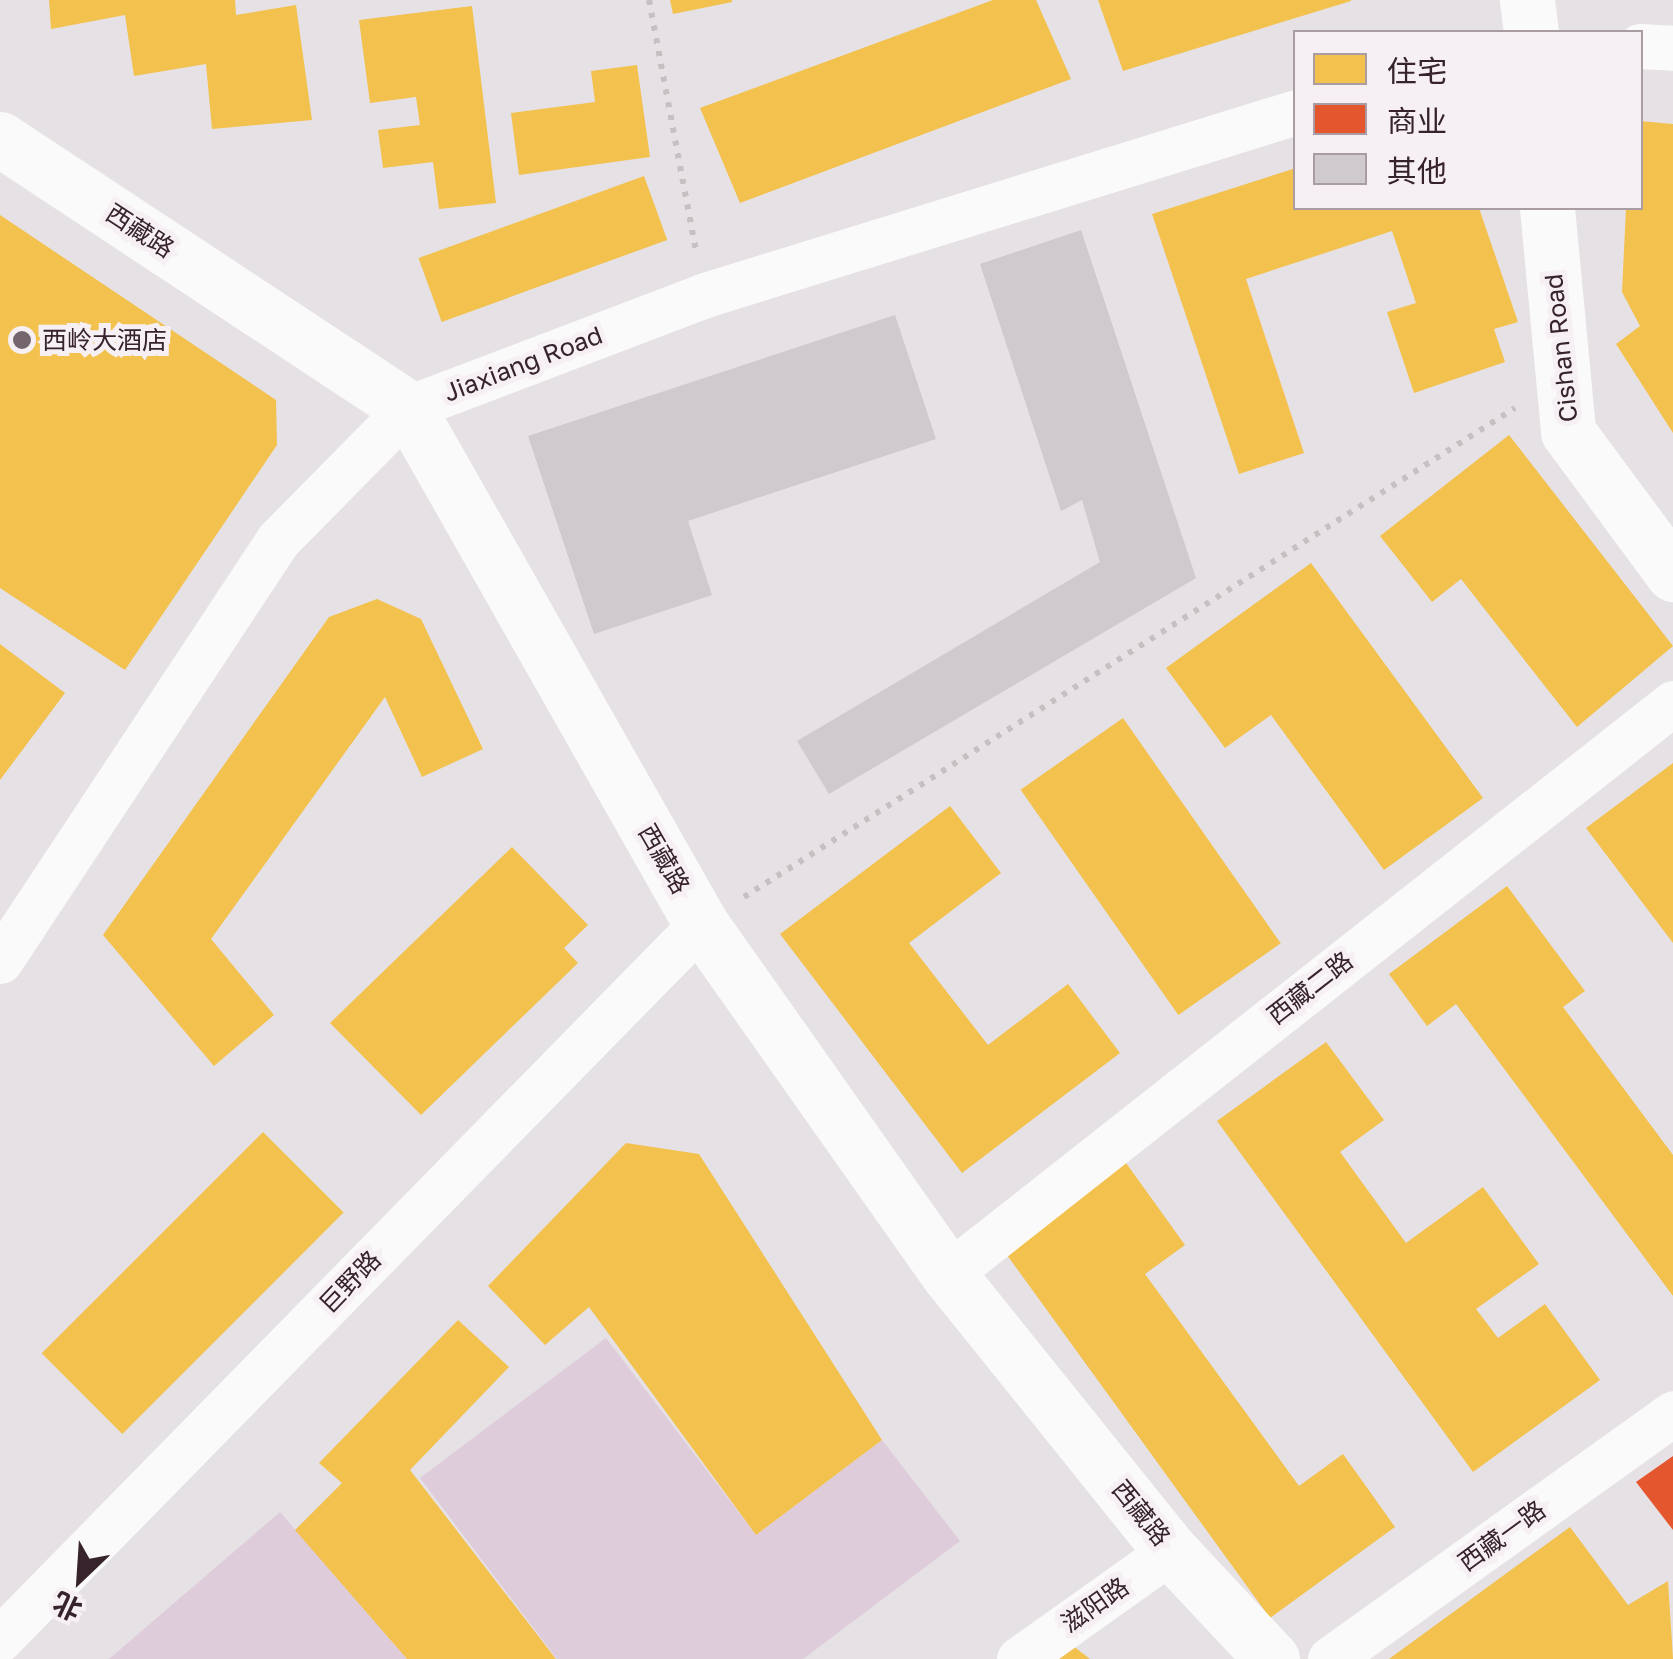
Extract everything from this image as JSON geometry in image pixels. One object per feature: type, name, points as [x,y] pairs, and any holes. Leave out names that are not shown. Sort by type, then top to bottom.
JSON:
[{"type":"street","points":[[1526,0],[1531,30]]},
{"type":"street","points":[[1643,46],[1673,48]]},
{"type":"street","name":"Jiaxiang Road","points":[[0,961],[278,540],[408,408],[704,295],[1293,113]]},
{"type":"street","name":"西藏路","points":[[0,139],[408,408],[701,924],[948,1274],[1171,1550],[1272,1659]]},
{"type":"street","name":"Cishan Road","points":[[1547,210],[1568,432],[1673,574]]},
{"type":"street","name":"西藏二路","points":[[948,1274],[1673,702]]},
{"type":"street","name":"巨野路","points":[[0,1639],[701,924]]},
{"type":"street","name":"西藏一路","points":[[1330,1659],[1673,1412]]},
{"type":"street","name":"滋阳路","points":[[1019,1659],[1171,1550]]},
{"type":"path","points":[[649,0],[704,295]]},
{"type":"path","points":[[701,924],[1563,378]]},
{"type":"shaded area","points":[[606,1338],[756,1535],[882,1440],[960,1541],[803,1659],[557,1659],[420,1478]]},
{"type":"shaded area","points":[[280,1512],[407,1659],[109,1659]]},
{"type":"building: 住宅","points":[[49,0],[235,0],[236,15],[296,5],[312,120],[212,129],[206,64],[134,76],[125,15],[51,29]]},
{"type":"building: 住宅","points":[[670,0],[732,0],[732,2],[673,14]]},
{"type":"building: 住宅","points":[[993,0],[1036,0],[1071,79],[740,203],[700,108]]},
{"type":"building: 住宅","points":[[1098,0],[1351,0],[1351,1],[1123,71]]},
{"type":"building: 住宅","points":[[472,6],[496,203],[439,209],[433,162],[383,168],[378,130],[420,125],[416,97],[370,103],[359,20]]},
{"type":"building: 住宅","points":[[637,65],[650,157],[519,175],[511,113],[595,102],[591,71]]},
{"type":"building: 住宅","points":[[1643,121],[1673,124],[1673,433],[1616,344],[1640,326],[1622,292],[1626,210],[1643,210]]},
{"type":"building: 住宅","points":[[1293,169],[1293,210],[1480,210],[1518,322],[1494,329],[1505,362],[1414,393],[1387,312],[1416,303],[1392,231],[1246,279],[1304,453],[1239,474],[1152,214]]},
{"type":"building: 住宅","points":[[644,176],[667,240],[442,322],[418,258]]},
{"type":"building: 住宅","points":[[0,215],[276,400],[277,445],[125,670],[0,588]]},
{"type":"building: 住宅","points":[[1509,435],[1673,646],[1577,727],[1461,579],[1432,602],[1380,536]]},
{"type":"building: 住宅","points":[[1311,563],[1483,798],[1384,870],[1271,715],[1225,748],[1166,668]]},
{"type":"building: 住宅","points":[[377,599],[421,619],[483,749],[422,777],[385,697],[211,939],[274,1015],[214,1066],[103,935],[329,617]]},
{"type":"building: 住宅","points":[[0,644],[65,693],[0,780]]},
{"type":"building: 住宅","points":[[1123,718],[1281,943],[1178,1015],[1021,790]]},
{"type":"building: 住宅","points":[[1673,763],[1673,943],[1586,828]]},
{"type":"building: 住宅","points":[[950,806],[1001,873],[909,943],[988,1045],[1068,984],[1120,1053],[962,1173],[780,934]]},
{"type":"building: 住宅","points":[[512,847],[588,925],[564,948],[578,963],[421,1115],[330,1023]]},
{"type":"building: 住宅","points":[[1507,886],[1585,991],[1563,1007],[1673,1155],[1673,1296],[1456,1004],[1427,1026],[1389,974]]},
{"type":"building: 住宅","points":[[1326,1042],[1384,1120],[1340,1152],[1406,1243],[1483,1187],[1539,1264],[1476,1309],[1498,1338],[1545,1304],[1600,1380],[1473,1472],[1217,1121]]},
{"type":"building: 住宅","points":[[263,1132],[344,1213],[122,1434],[42,1353]]},
{"type":"building: 住宅","points":[[626,1143],[699,1154],[882,1440],[756,1535],[589,1307],[545,1345],[488,1286]]},
{"type":"building: 住宅","points":[[1121,1156],[1185,1245],[1145,1274],[1299,1486],[1343,1454],[1395,1527],[1270,1618],[999,1244]]},
{"type":"building: 住宅","points":[[458,1320],[509,1367],[410,1470],[556,1659],[407,1659],[295,1530],[342,1483],[319,1463]]},
{"type":"building: 住宅","points":[[1570,1527],[1628,1605],[1668,1581],[1673,1659],[1389,1659]]},
{"type":"building: 住宅","points":[[1064,1639],[1090,1659],[1042,1659]]},
{"type":"building: 商业","points":[[1673,1456],[1673,1530],[1636,1482]]},
{"type":"building: 其他","points":[[1081,230],[1196,578],[829,794],[797,741],[1100,562],[1082,500],[1061,511],[980,264]]},
{"type":"building: 其他","points":[[895,315],[936,439],[688,521],[712,595],[594,634],[528,436]]},
{"type":"place","name":"西岭大酒店","points":[[22,340]]}]
